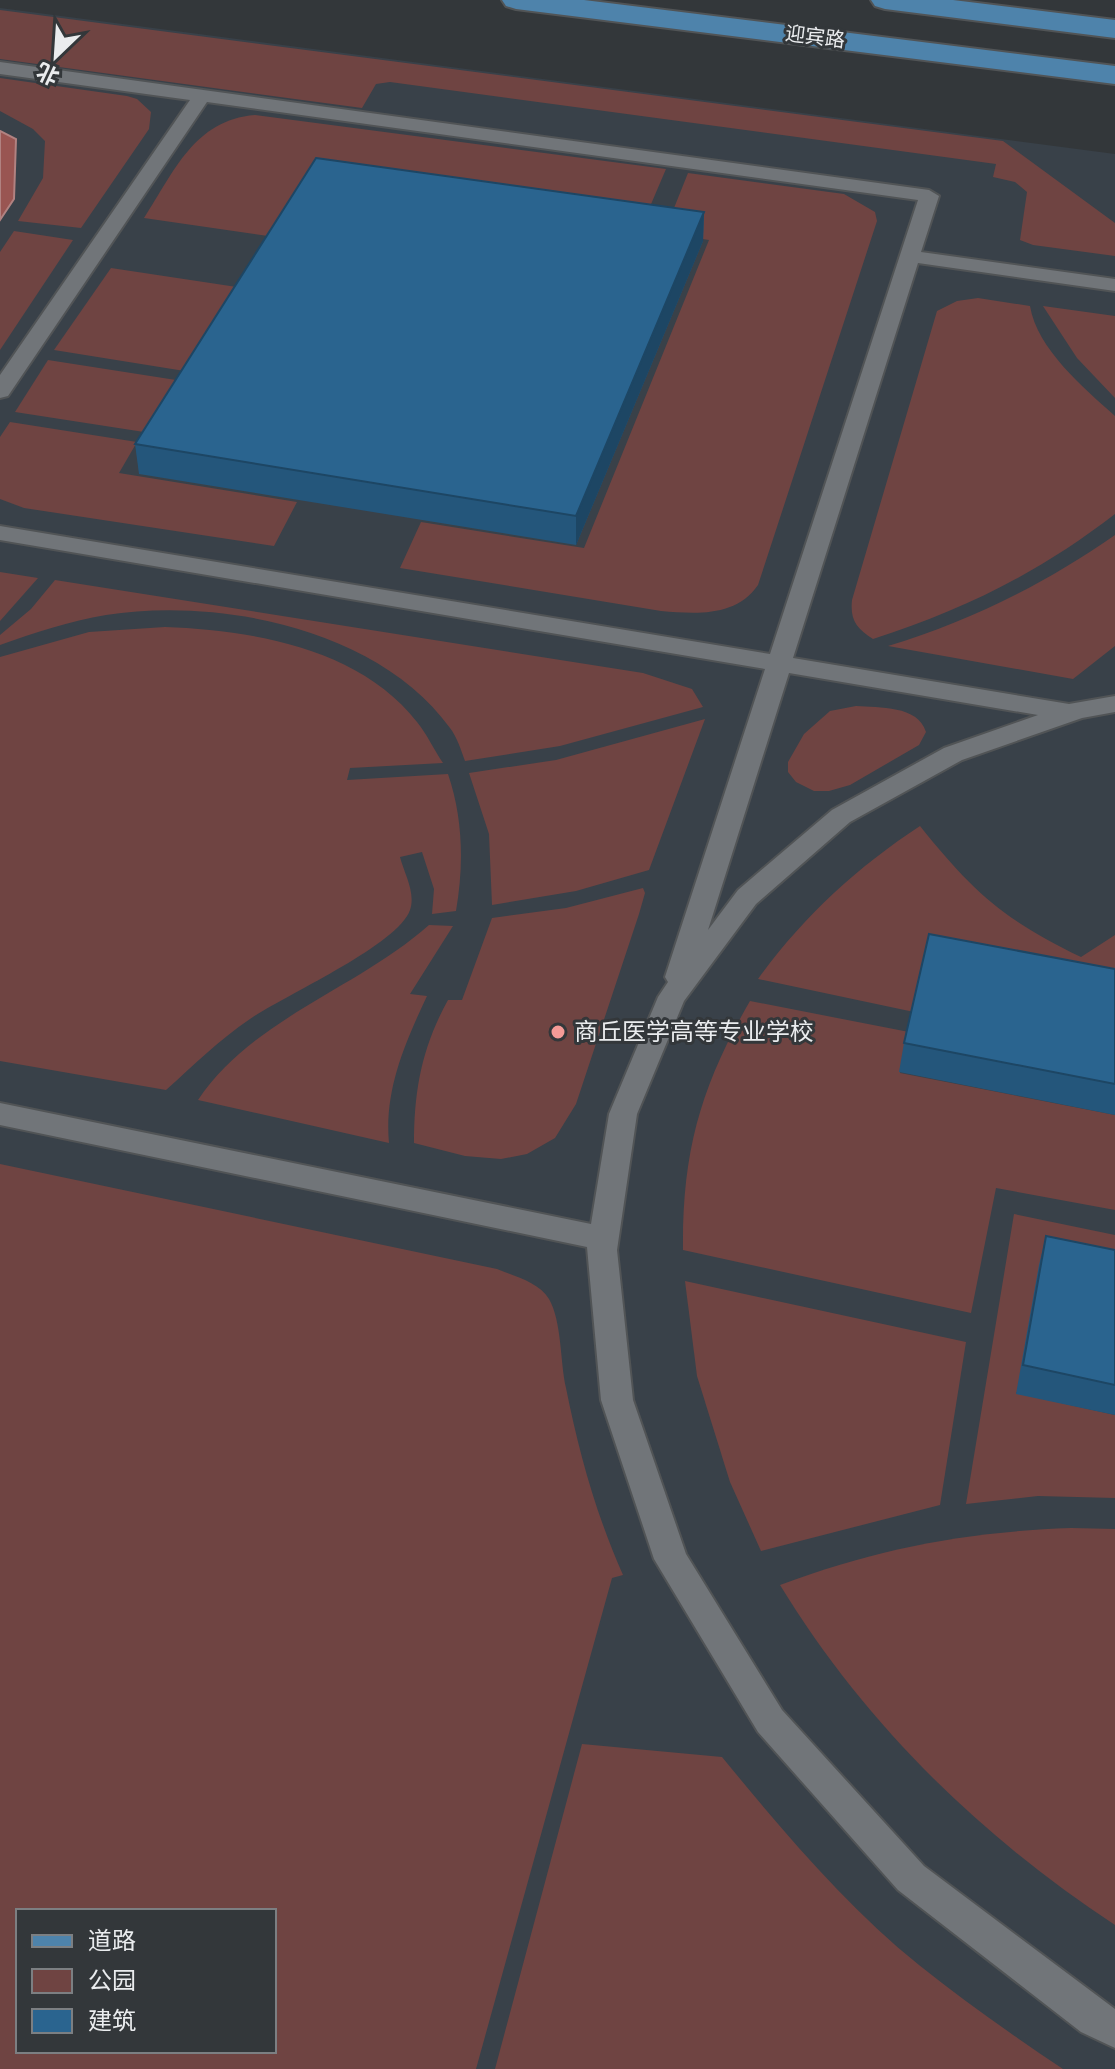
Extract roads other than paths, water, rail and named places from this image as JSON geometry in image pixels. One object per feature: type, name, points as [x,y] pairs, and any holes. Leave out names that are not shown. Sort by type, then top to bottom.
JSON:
[{"type":"main road","name":"迎宾路","points":[[516,0],[1115,75]]},
{"type":"main road","points":[[885,0],[1115,29]]},
{"type":"lane","points":[[0,68],[929,196],[672,997],[623,1114],[602,1250],[617,1400],[671,1559],[770,1721],[911,1878],[1094,2019],[1115,2029]]},
{"type":"lane","points":[[0,391],[202,96]]},
{"type":"lane","points":[[909,256],[1115,285]]},
{"type":"lane","points":[[0,533],[1072,712]]},
{"type":"lane","points":[[672,997],[747,897],[841,816],[953,754],[1072,712],[1115,704]]},
{"type":"lane","points":[[0,1114],[604,1239]]},
{"type":"place","name":"商丘医学高等专业学校","points":[[558,1032]]}]
